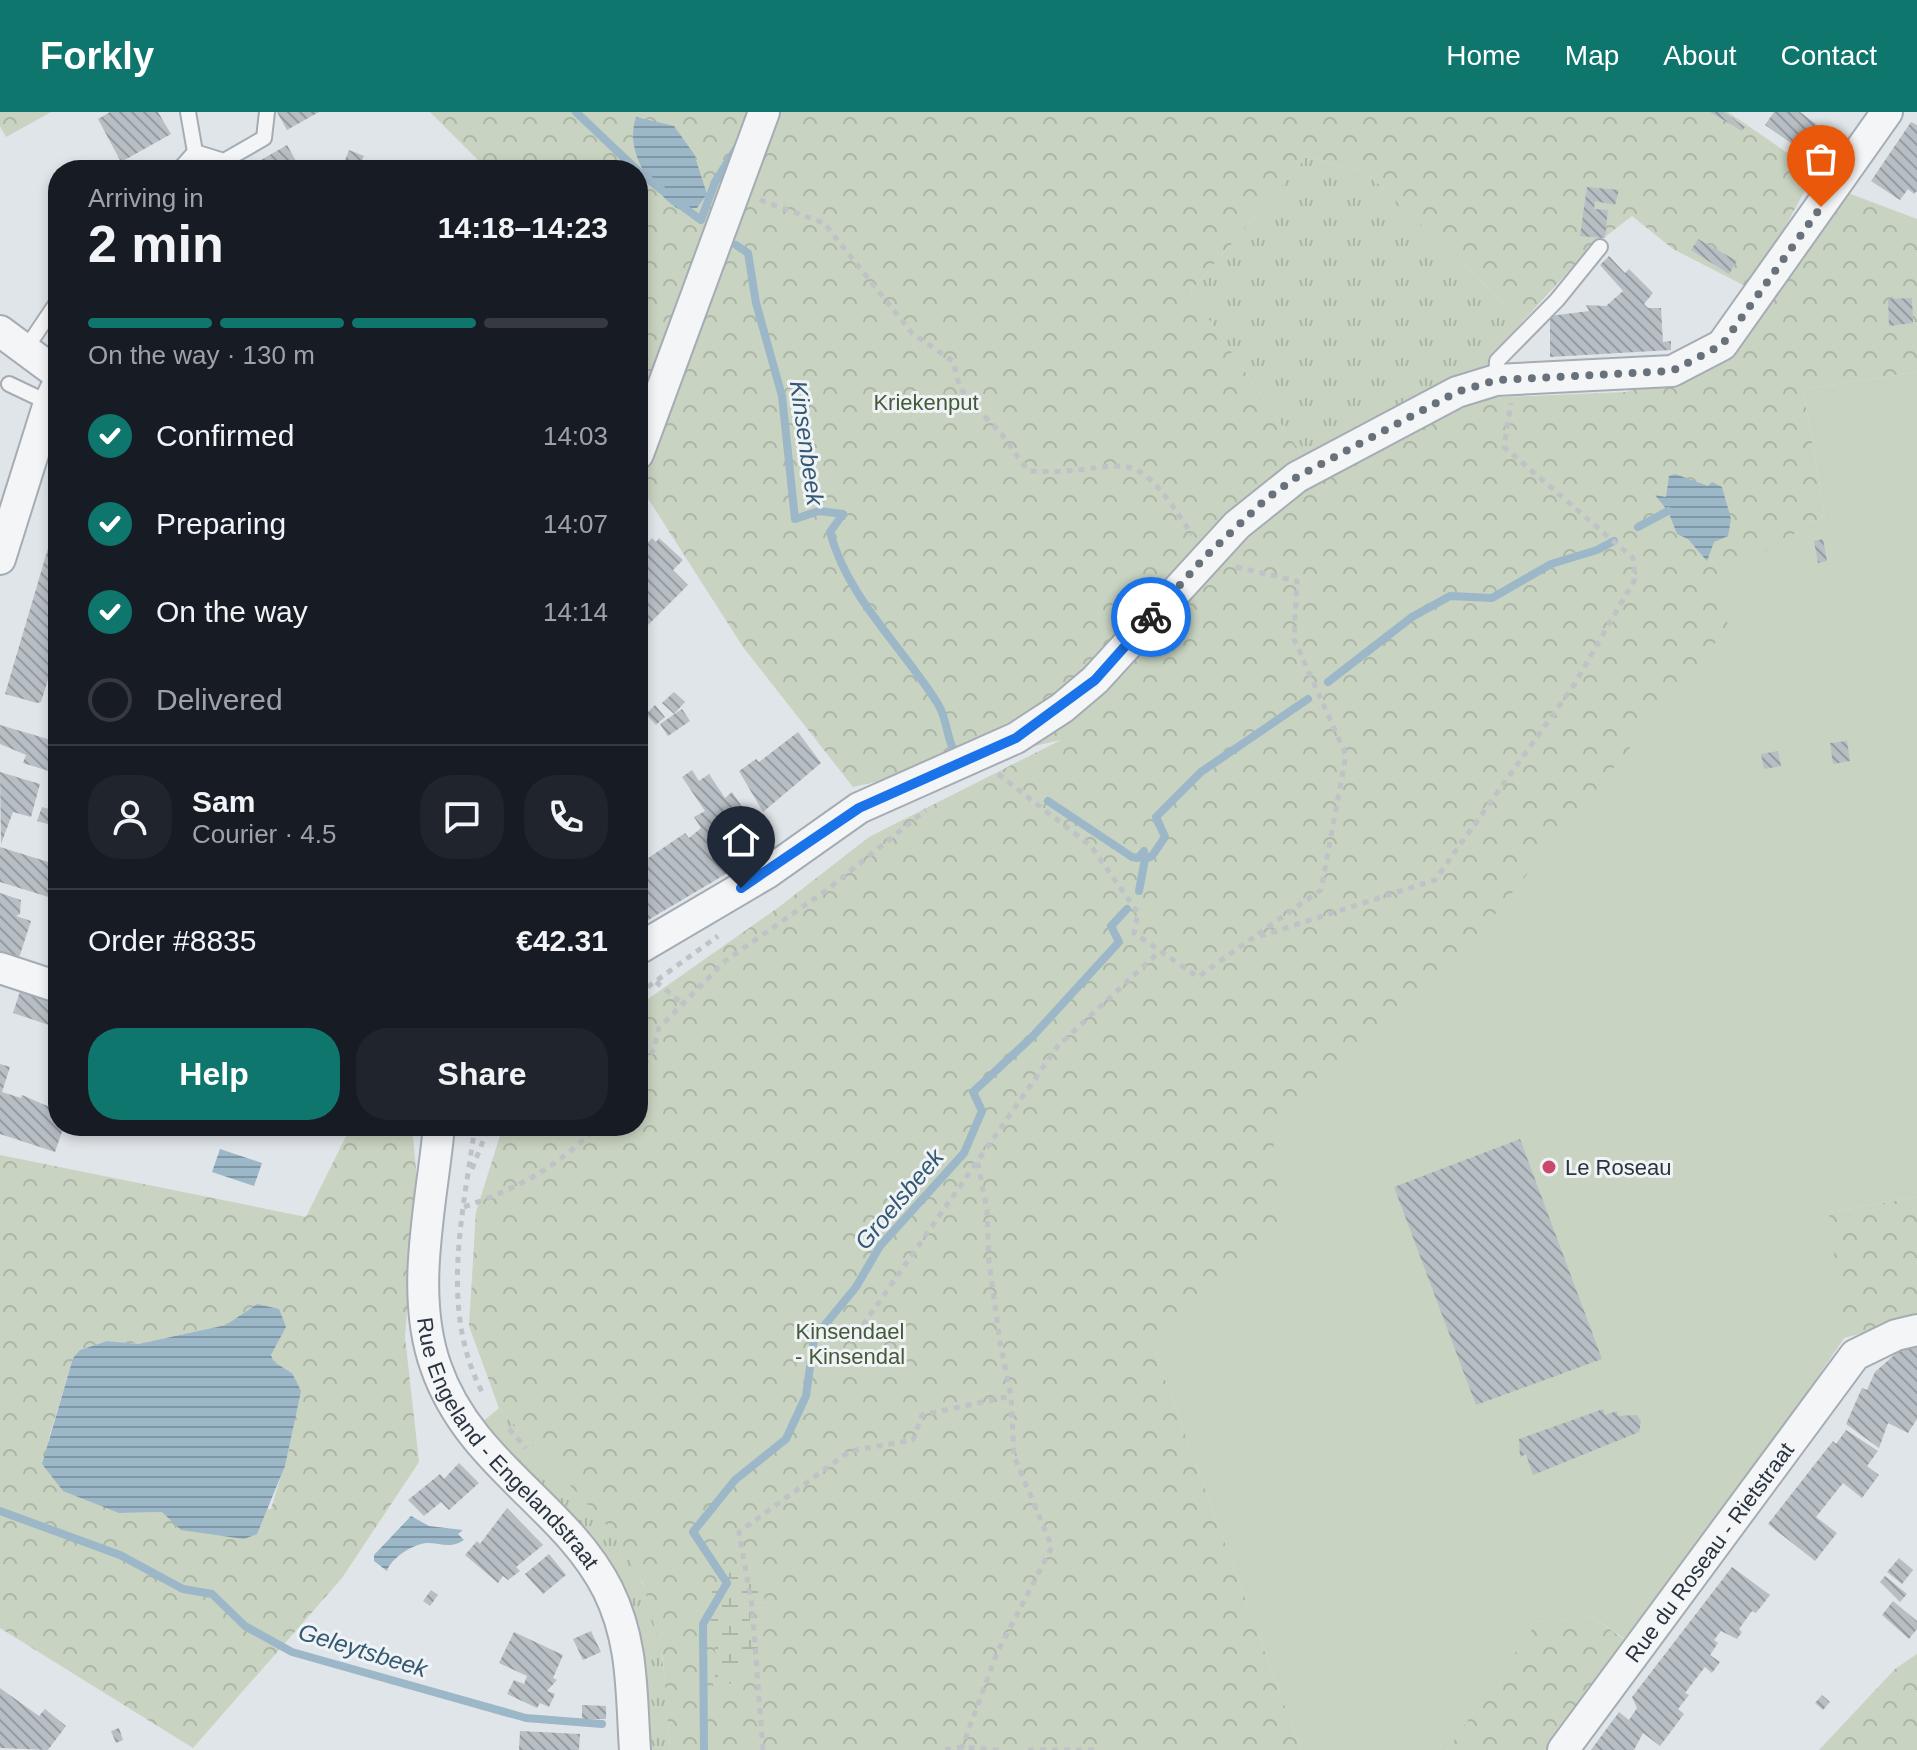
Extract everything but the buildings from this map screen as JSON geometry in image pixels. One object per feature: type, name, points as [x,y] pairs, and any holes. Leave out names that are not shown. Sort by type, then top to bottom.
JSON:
[{"type":"street","points":[[648,427],[764,112]]},
{"type":"street","points":[[648,943],[767,873],[859,808],[1016,738],[1062,708],[1215,563],[1247,516],[1297,477],[1457,392],[1496,380],[1672,371],[1722,345],[1887,112]]},
{"type":"street","points":[[0,331],[48,367]]},
{"type":"street","points":[[0,559],[48,409]]},
{"type":"street","points":[[0,968],[48,984]]},
{"type":"street","name":"Rue Engeland - Engelandstraat","points":[[438,1136],[424,1285],[426,1325],[435,1366],[468,1430],[576,1545],[607,1589],[629,1645],[635,1750]]},
{"type":"street","name":"Rue du Roseau - Rietstraat","points":[[1563,1750],[1855,1355],[1896,1335],[1917,1330]]},
{"type":"lane","points":[[188,112],[195,152]]},
{"type":"lane","points":[[226,160],[264,138],[269,116],[267,112]]},
{"type":"lane","points":[[195,152],[221,160]]},
{"type":"lane","points":[[188,160],[195,152]]},
{"type":"lane","points":[[1496,380],[1497,361],[1557,300],[1600,247]]},
{"type":"lane","points":[[25,350],[48,316]]},
{"type":"lane","points":[[9,384],[48,392]]},
{"type":"path","points":[[773,203],[824,223],[912,333],[954,362],[957,383],[969,404],[1005,439],[1029,471],[1051,472],[1120,463],[1145,472],[1215,563],[1297,581],[1294,639],[1346,755],[1321,890],[1198,977],[1158,953],[1134,933],[1138,913],[1091,846],[999,776],[992,767]]},
{"type":"path","points":[[1251,939],[1435,880],[1574,685],[1635,579],[1633,558],[1504,447],[1512,398],[1500,392],[1496,380]]},
{"type":"path","points":[[986,781],[999,776]]},
{"type":"path","points":[[648,1059],[659,1028],[681,1002],[725,961],[828,889],[937,801]]},
{"type":"path","points":[[856,1335],[1058,1046],[1158,953]]},
{"type":"path","points":[[656,982],[681,1002]]},
{"type":"path","points":[[474,1136],[455,1290],[458,1328],[468,1361],[488,1403]]},
{"type":"path","points":[[468,1178],[485,1136]]},
{"type":"path","points":[[463,1207],[520,1187],[548,1170],[587,1136]]},
{"type":"path","points":[[961,1748],[997,1653],[1052,1547],[1014,1456],[1011,1396],[1000,1342],[987,1210],[977,1159]]},
{"type":"path","points":[[763,1750],[753,1620],[739,1532],[850,1451],[913,1440],[922,1415],[1011,1396]]},
{"type":"path","points":[[507,1427],[536,1459]]},
{"type":"path","points":[[945,1750],[1000,1750]]},
{"type":"path","points":[[1028,1750],[1095,1750]]},
{"type":"green space","points":[[0,112],[51,112],[6,137],[0,126]]},
{"type":"green space","points":[[430,112],[1728,112],[1815,172],[1751,289],[1673,249],[1632,216],[1588,250],[1523,321],[1368,174],[1307,156],[1190,292],[1303,456],[1358,425],[1488,364],[1480,398],[1626,392],[1710,362],[1782,289],[1840,190],[1917,219],[1917,372],[1803,389],[1825,515],[1810,524],[1829,1212],[1917,1197],[1917,1319],[1844,1338],[1775,1439],[1273,1122],[1282,1233],[1154,1349],[1301,1750],[670,1750],[663,1659],[643,1583],[611,1530],[499,1408],[469,1326],[476,1212],[500,1136],[648,1136],[648,999],[779,907],[869,837],[1061,740],[853,787],[743,647],[648,499],[648,160],[478,160]]},
{"type":"green space","points":[[1307,156],[1368,174],[1523,321],[1488,364],[1358,425],[1303,456],[1190,292]]},
{"type":"green space","name":"Le Roseau","points":[[1917,372],[1917,1197],[1829,1212],[1844,1338],[1686,1570],[1631,1643],[1592,1617],[1537,1622],[1447,1750],[1301,1750],[1154,1349],[1281,1233],[1272,1122],[1452,967],[1728,627],[1721,578],[1825,515],[1803,389]]},
{"type":"green space","points":[[346,1136],[413,1136],[417,1181],[405,1337],[419,1462],[342,1578],[193,1748],[0,1628],[0,1155],[306,1217]],"holes":[[[257,1304],[286,1327],[271,1354],[274,1362],[292,1373],[289,1449],[271,1509],[119,1513],[48,1441],[73,1358],[80,1350],[107,1341],[138,1344],[227,1325]]]},
{"type":"green space","points":[[499,1408],[596,1511],[629,1557],[642,1582],[660,1643],[670,1750],[650,1750],[639,1638],[627,1595],[617,1575],[590,1536],[481,1423]]},
{"type":"green space","points":[[752,1566],[767,1605],[752,1606],[748,1631],[762,1633],[765,1655],[750,1661],[735,1681],[712,1693],[716,1666],[710,1615],[713,1590],[720,1580],[732,1572]]},
{"type":"green space","points":[[1592,1617],[1631,1644],[1545,1750],[1447,1750],[1536,1622]]},
{"type":"green space","points":[[1917,1654],[1917,1750],[1819,1750],[1895,1669]]},
{"type":"water","points":[[636,117],[674,126],[694,154],[707,194],[697,208],[678,209],[662,196],[648,178],[648,160],[638,160],[633,129]]},
{"type":"water","points":[[1675,474],[1708,486],[1712,482],[1722,487],[1731,519],[1728,536],[1714,542],[1707,561],[1688,539],[1677,534],[1668,511],[1655,495],[1666,497],[1669,476]]},
{"type":"water","points":[[220,1149],[262,1163],[254,1186],[212,1172]]},
{"type":"water","points":[[257,1304],[279,1309],[286,1327],[271,1355],[274,1362],[292,1373],[301,1391],[285,1466],[257,1534],[244,1539],[181,1530],[162,1512],[119,1513],[63,1491],[42,1464],[73,1358],[80,1350],[107,1341],[138,1344],[226,1325]]},
{"type":"water","points":[[411,1516],[429,1526],[463,1530],[458,1534],[464,1540],[450,1545],[427,1543],[415,1546],[403,1552],[387,1571],[374,1561],[374,1555]]},
{"type":"waterway","name":"Kinsenbeek","points":[[576,112],[626,160]]},
{"type":"waterway","points":[[679,204],[701,220],[715,182],[736,149]]},
{"type":"waterway","name":"Kinsenbeek","points":[[648,179],[662,190]]},
{"type":"waterway","name":"Kinsenbeek","points":[[736,245],[748,253],[756,303],[782,396],[795,519],[819,511],[843,514],[830,532],[838,556],[863,601],[938,704],[957,756]]},
{"type":"waterway","name":"Groelsbeek","points":[[1638,527],[1668,511]]},
{"type":"waterway","name":"Groelsbeek","points":[[1328,682],[1412,617],[1450,596],[1492,598],[1551,564],[1597,550],[1614,541]]},
{"type":"waterway","name":"Groelsbeek","points":[[1139,891],[1145,859],[1152,856],[1165,837],[1156,817],[1201,772],[1308,699]]},
{"type":"waterway","name":"Kinsenbeek","points":[[1048,801],[1132,857],[1138,858],[1144,851],[1145,859]]},
{"type":"waterway","name":"Groelsbeek","points":[[704,1750],[703,1624],[727,1583],[693,1532],[735,1480],[786,1439],[806,1396],[814,1338],[856,1287],[880,1246],[964,1153],[982,1111],[973,1092],[1032,1037],[1119,942],[1111,926],[1127,909]]},
{"type":"waterway","name":"Geleytsbeek","points":[[0,1511],[120,1555],[183,1589],[212,1594],[245,1626],[292,1652],[526,1718],[602,1724]]},
{"type":"way so far","points":[[1151,617],[1205,557],[1266,499],[1350,447],[1457,392],[1496,380],[1672,371],[1704,357],[1722,345],[1821,207]]},
{"type":"place","name":"Le Roseau","points":[[1549,1167]]},
{"type":"route","points":[[741,888],[859,808],[1016,738],[1062,708],[1095,680],[1151,617]]},
{"type":"park label","name":"Kriekenput","points":[[926,402]]},
{"type":"park label","name":"Kinsendael - Kinsendal","points":[[850,1344]]}]
